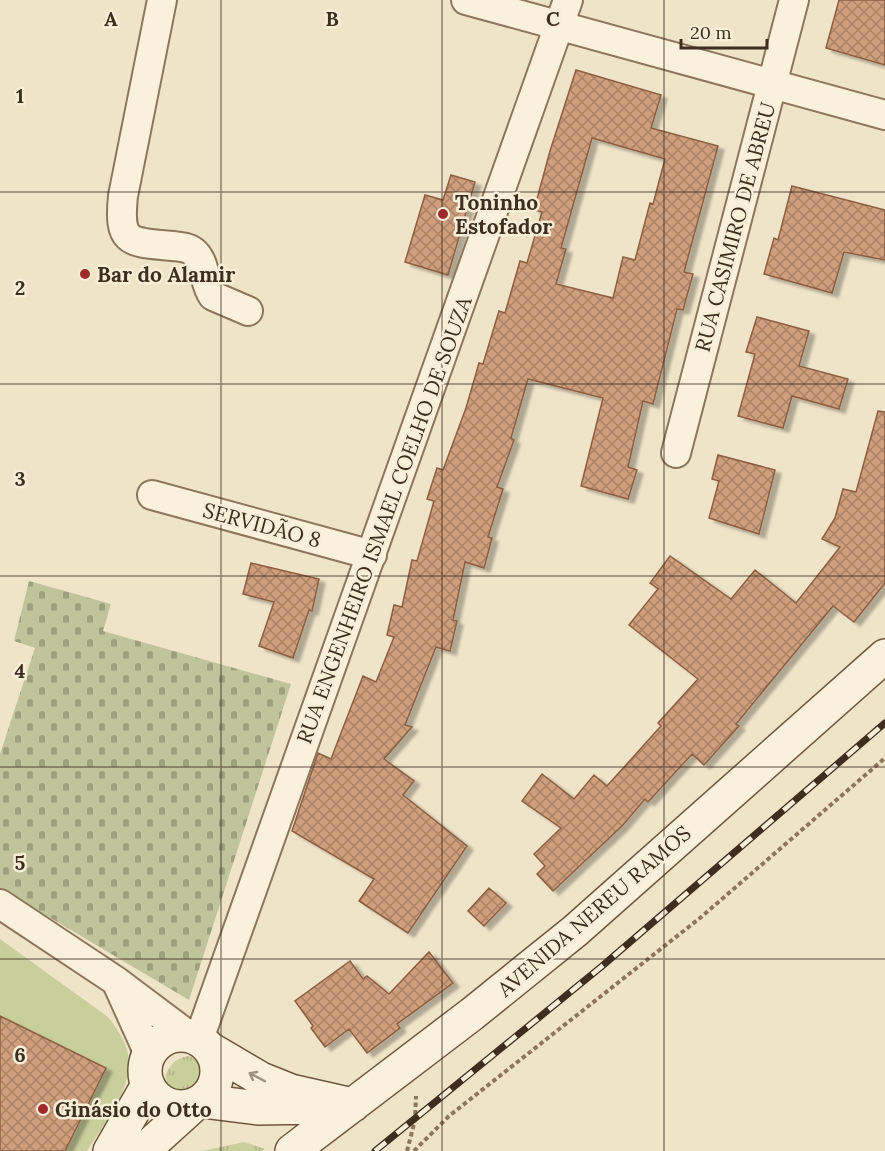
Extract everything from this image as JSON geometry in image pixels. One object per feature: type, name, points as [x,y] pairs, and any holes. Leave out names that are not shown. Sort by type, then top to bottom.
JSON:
[{"type":"main road","name":"AVENIDA NEREU RAMOS","points":[[292,1151],[521,976],[575,931],[885,656]]},
{"type":"main road","points":[[110,1151],[149,1070],[159,1043],[172,1036],[199,1041],[261,1079],[281,1087],[353,1105]]},
{"type":"main road","points":[[143,1151],[212,1090],[217,1077],[216,1062],[199,1041]]},
{"type":"main road","points":[[149,1070],[154,1095],[173,1106],[184,1107],[198,1102],[289,1109],[353,1105]]},
{"type":"street","points":[[162,0],[123,196],[121,219],[125,233],[136,243],[186,248],[194,252],[200,261],[213,296],[248,311]]},
{"type":"street","points":[[465,0],[563,13],[772,84],[885,114]]},
{"type":"street","name":"RUA CASIMIRO DE ABREU","points":[[676,453],[794,0]]},
{"type":"street","name":"RUA ENGENHEIRO ISMAEL COELHO DE SOUZA","points":[[199,1041],[563,13]]},
{"type":"street","name":"SERVIDÃO 8","points":[[152,495],[372,555]]},
{"type":"street","points":[[0,903],[116,981],[199,1041]]},
{"type":"street","points":[[116,981],[149,1070]]},
{"type":"path","points":[[414,1151],[449,1116],[700,918],[885,758]]},
{"type":"path","points":[[407,1151],[414,1120],[417,1056]]},
{"type":"green space","points":[[29,581],[111,604],[103,631],[291,684],[189,1000],[0,888],[0,754],[35,648],[14,641]]},
{"type":"green space","points":[[0,939],[108,1017],[125,1044],[129,1067],[127,1080],[116,1105],[87,1151],[0,1151]]},
{"type":"green space","points":[[189,1056],[200,1061],[200,1077],[188,1093],[174,1093],[166,1088],[167,1071],[173,1063]]},
{"type":"green space","points":[[244,1142],[265,1149],[262,1151],[203,1151]]},
{"type":"building","points":[[839,0],[885,0],[885,65],[826,48]]},
{"type":"building","points":[[576,70],[661,95],[651,128],[718,146],[684,272],[693,274],[683,310],[677,309],[653,404],[643,401],[628,467],[637,470],[628,499],[581,486],[603,398],[528,379],[511,438],[514,440],[497,487],[503,489],[488,537],[492,538],[484,568],[465,562],[453,620],[457,621],[450,651],[436,647],[405,725],[412,727],[384,759],[414,781],[403,795],[467,846],[408,933],[359,901],[374,879],[292,831],[318,753],[331,759],[363,676],[376,682],[394,637],[387,635],[394,605],[402,607],[412,560],[417,561],[434,501],[427,499],[437,468],[443,470],[466,408],[479,363],[483,364],[499,311],[505,313],[520,261],[527,263],[542,212],[534,210]],"holes":[[[592,138],[665,159],[653,204],[650,203],[635,260],[623,257],[613,298],[556,284],[566,249],[561,248]]]},
{"type":"building","points":[[451,175],[475,182],[448,275],[405,262],[425,195],[443,200]]},
{"type":"building","points":[[792,186],[885,210],[885,260],[844,252],[832,293],[764,274],[774,238],[778,240]]},
{"type":"building","points":[[757,317],[809,331],[799,366],[848,379],[839,409],[792,396],[783,428],[738,416],[755,354],[746,352]]},
{"type":"building","points":[[878,411],[885,412],[885,583],[854,622],[833,606],[736,724],[739,726],[704,765],[692,754],[648,802],[645,799],[622,826],[553,891],[537,874],[545,866],[534,854],[561,828],[522,801],[542,774],[574,799],[594,775],[607,786],[661,726],[658,723],[698,679],[629,625],[658,589],[650,583],[670,556],[731,599],[755,570],[796,603],[840,547],[822,539],[835,518],[843,489],[856,492]]},
{"type":"building","points":[[718,455],[775,470],[759,534],[709,518],[719,481],[712,479]]},
{"type":"building","points":[[251,563],[319,579],[312,611],[309,610],[293,658],[259,646],[274,602],[243,594]]},
{"type":"building","points":[[489,888],[506,903],[484,926],[468,911]]},
{"type":"building","points":[[429,952],[453,983],[397,1024],[400,1028],[367,1053],[349,1029],[325,1047],[295,1001],[350,961],[363,979],[367,976],[389,994]]},
{"type":"building","name":"Ginásio do Otto","points":[[0,1016],[106,1068],[65,1151],[0,1151]]},
{"type":"railway","points":[[375,1151],[601,967],[885,723]]},
{"type":"place","name":"Toninho Estofador","points":[[443,214]]},
{"type":"place","name":"Bar do Alamir","points":[[85,274]]},
{"type":"place","name":"Ginásio do Otto","points":[[43,1109]]}]
